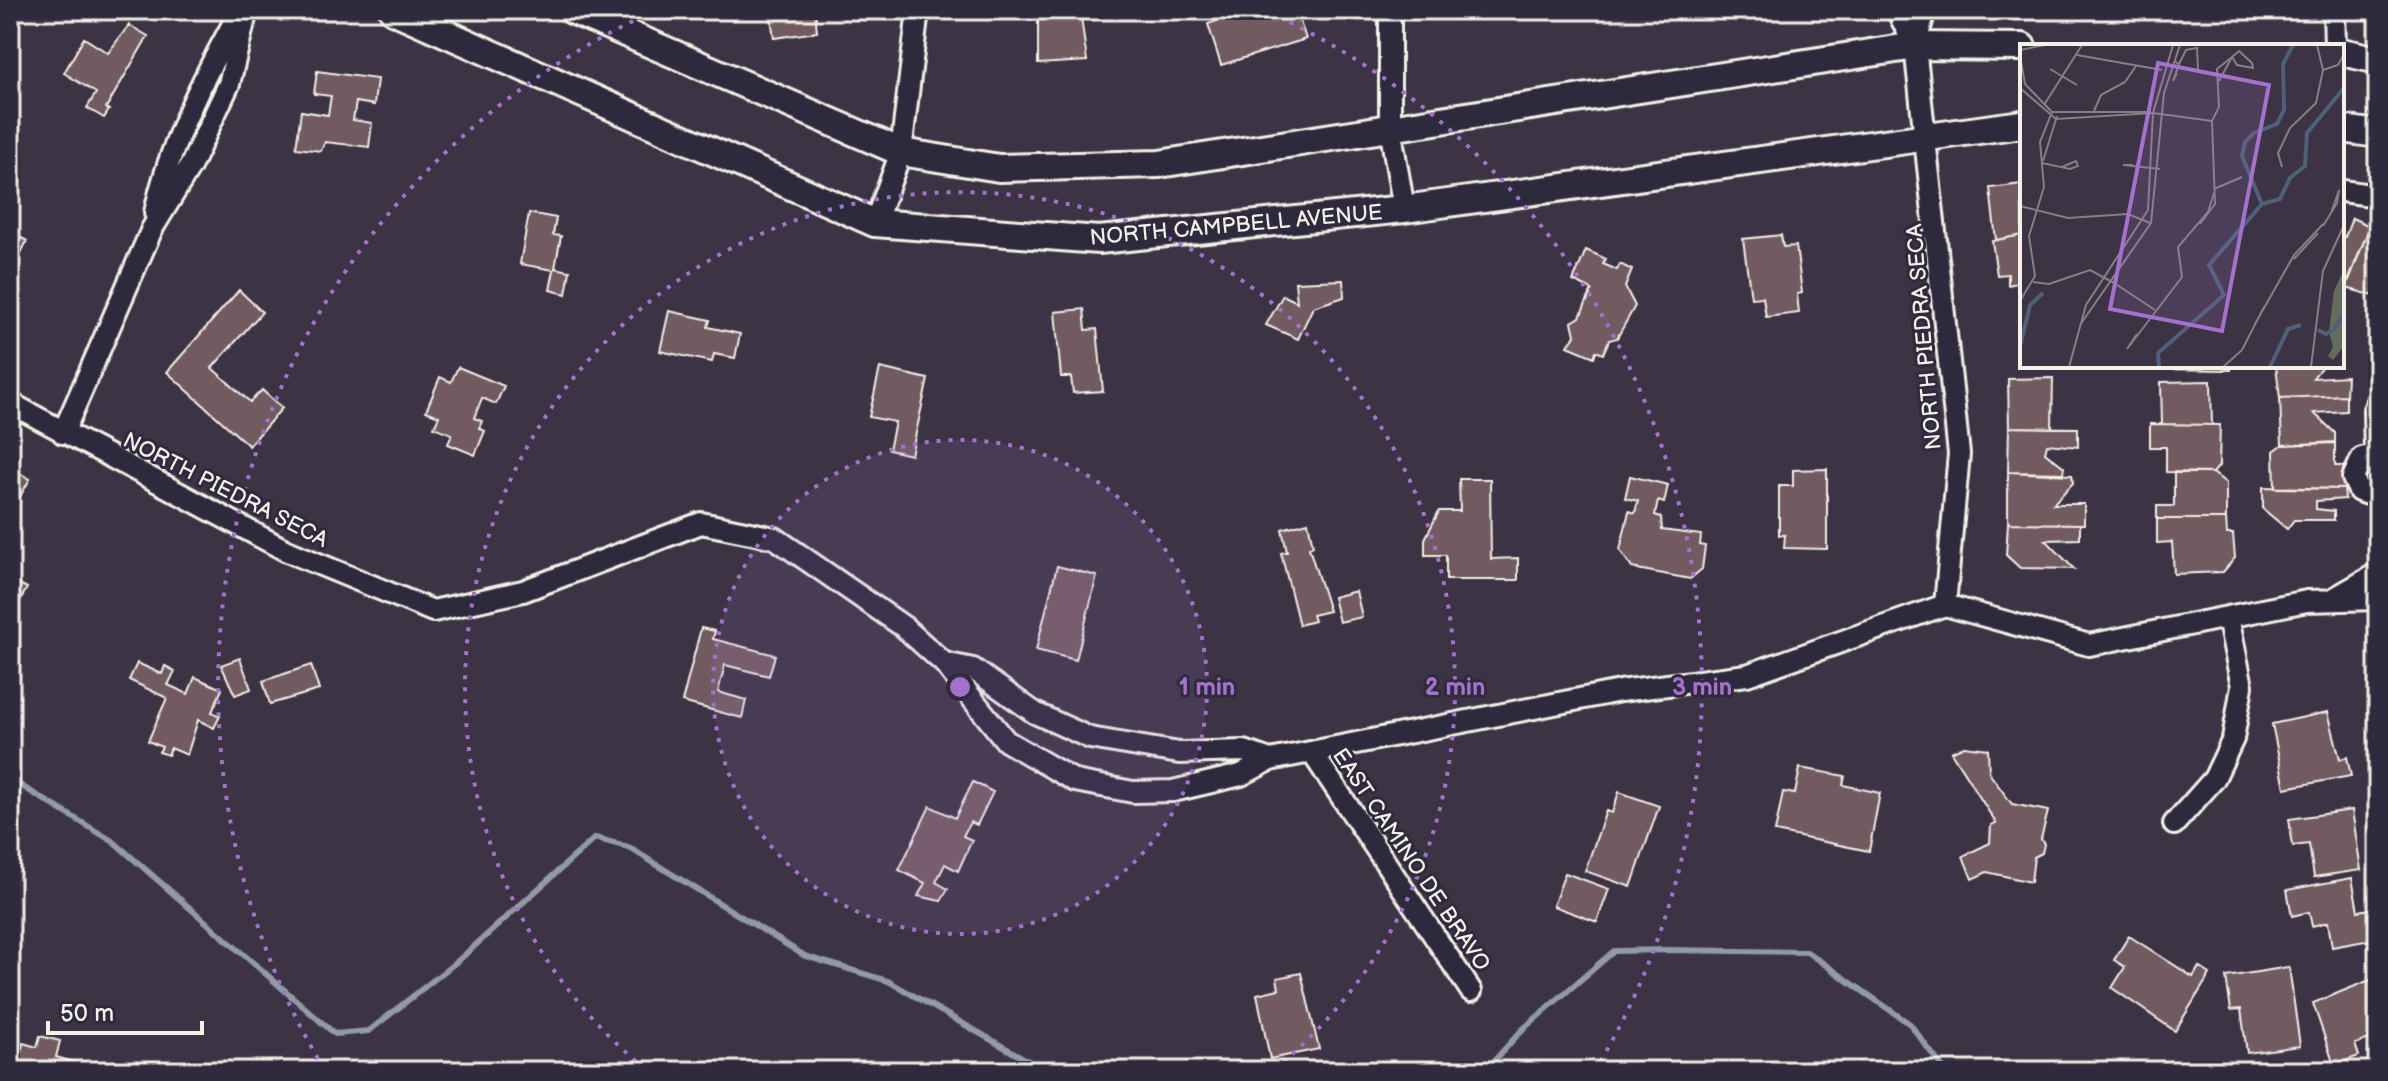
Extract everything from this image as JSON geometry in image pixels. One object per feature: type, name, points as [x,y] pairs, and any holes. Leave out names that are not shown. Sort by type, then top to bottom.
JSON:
[{"type":"main road","name":"NORTH CAMPBELL AVENUE","points":[[393,10],[875,223],[1099,240],[1404,209],[2020,124]]},
{"type":"main road","points":[[572,10],[901,152],[999,168],[1159,164],[1915,46],[2020,47]]},
{"type":"main road","points":[[2344,52],[2378,60]]},
{"type":"main road","points":[[2344,129],[2378,134]]},
{"type":"street","points":[[152,229],[161,185],[209,68],[240,10]]},
{"type":"street","points":[[63,433],[152,229],[191,165],[229,84],[247,10]]},
{"type":"street","points":[[875,223],[901,152],[918,10]]},
{"type":"street","points":[[1390,10],[1390,127],[1404,209]]},
{"type":"street","points":[[1897,10],[1915,46]]},
{"type":"street","points":[[1915,46],[1925,10]]},
{"type":"street","points":[[2334,10],[2335,44]]},
{"type":"street","name":"NORTH PIEDRA SECA","points":[[10,403],[287,551],[433,611],[523,591],[701,523],[775,538],[904,627],[944,663],[1006,741],[1075,781],[1133,792],[1173,791],[1241,775],[1270,760],[1313,754],[1620,691],[1747,675],[1945,605],[1959,454],[1915,46]]},
{"type":"street","points":[[2344,191],[2378,196]]},
{"type":"street","points":[[2378,400],[2374,410],[2377,454],[2356,464],[2353,478],[2359,491],[2378,497]]},
{"type":"street","points":[[2333,599],[2378,573]]},
{"type":"street","points":[[1945,605],[2089,645],[2333,599],[2378,599]]},
{"type":"street","points":[[2174,824],[2214,779],[2233,739],[2242,686],[2228,617]]},
{"type":"street","name":"NORTH PIEDRA SECA","points":[[944,663],[973,669],[1035,713],[1090,738],[1179,753],[1244,751],[1270,760]]},
{"type":"street","name":"EAST CAMINO DE BRAVO","points":[[1313,754],[1471,991]]},
{"type":"building","points":[[770,10],[815,10],[817,32],[774,38]]},
{"type":"building","points":[[1038,10],[1080,10],[1087,61],[1038,64]]},
{"type":"building","points":[[1247,10],[1296,10],[1306,39],[1221,65],[1208,24]]},
{"type":"building","points":[[129,25],[148,36],[106,108],[109,110],[104,118],[87,108],[96,93],[64,73],[84,38],[108,53]]},
{"type":"building","points":[[317,71],[377,79],[374,105],[356,102],[353,120],[372,123],[369,147],[325,142],[321,151],[296,148],[301,111],[328,115],[331,96],[314,94]]},
{"type":"building","points":[[2020,184],[2020,235],[1996,240],[1990,188]]},
{"type":"building","points":[[529,213],[556,218],[553,235],[561,236],[555,268],[570,271],[566,294],[550,290],[554,270],[520,264]]},
{"type":"building","points":[[2352,218],[2370,226],[2344,291],[2344,236]]},
{"type":"building","points":[[2370,226],[2378,229],[2378,297],[2346,288]]},
{"type":"building","points":[[10,232],[27,241],[12,271],[13,315],[10,315]]},
{"type":"building","points":[[1781,235],[1783,247],[1796,246],[1802,293],[1797,294],[1799,313],[1766,317],[1763,297],[1751,298],[1743,239]]},
{"type":"building","points":[[2020,235],[2020,282],[2008,285],[2008,274],[1997,275],[1992,241]]},
{"type":"building","points":[[1586,250],[1606,259],[1603,264],[1617,270],[1620,264],[1632,270],[1625,287],[1635,306],[1617,338],[1609,340],[1603,354],[1596,351],[1594,357],[1568,346],[1575,335],[1572,322],[1580,317],[1592,290],[1573,281]]},
{"type":"building","points":[[1343,280],[1344,297],[1313,307],[1298,339],[1266,325],[1283,295],[1297,302],[1295,282]]},
{"type":"building","points":[[239,290],[262,312],[212,368],[250,402],[262,390],[282,408],[249,446],[167,372]]},
{"type":"building","points":[[1084,309],[1086,330],[1097,329],[1103,391],[1073,393],[1071,377],[1061,377],[1055,312]]},
{"type":"building","points":[[669,311],[710,320],[708,327],[740,334],[735,358],[714,354],[712,362],[660,351]]},
{"type":"building","points":[[458,367],[504,386],[496,404],[482,398],[474,418],[482,421],[479,428],[485,431],[475,455],[448,444],[452,434],[434,427],[439,416],[426,411],[440,377],[451,382]]},
{"type":"building","points":[[880,368],[928,379],[911,455],[889,450],[895,422],[869,417]]},
{"type":"building","points":[[2231,368],[2231,370],[2156,369]]},
{"type":"building","points":[[2276,368],[2320,368],[2313,378],[2347,376],[2346,395],[2280,398]]},
{"type":"building","points":[[2053,378],[2052,428],[2009,427],[2008,379]]},
{"type":"building","points":[[2211,381],[2212,425],[2162,424],[2161,382]]},
{"type":"building","points":[[2346,395],[2346,411],[2314,413],[2335,433],[2335,442],[2282,445],[2280,398]]},
{"type":"building","points":[[2150,424],[2220,425],[2219,466],[2213,473],[2166,472],[2166,447],[2150,447]]},
{"type":"building","points":[[2009,427],[2078,428],[2078,447],[2047,444],[2045,452],[2064,467],[2063,473],[2008,472]]},
{"type":"building","points":[[2335,443],[2335,466],[2343,466],[2344,489],[2275,488],[2274,451],[2282,445]]},
{"type":"building","points":[[10,468],[30,479],[17,502],[10,498]]},
{"type":"building","points":[[1827,469],[1827,549],[1784,548],[1785,535],[1779,535],[1779,486],[1793,486],[1793,470]]},
{"type":"building","points":[[2008,472],[2072,475],[2073,483],[2053,504],[2084,504],[2084,524],[2008,523]]},
{"type":"building","points":[[2174,473],[2213,473],[2226,483],[2226,519],[2157,519],[2157,506],[2174,506]]},
{"type":"building","points":[[1630,476],[1668,485],[1664,503],[1658,501],[1655,515],[1661,517],[1662,530],[1701,535],[1700,545],[1705,546],[1702,569],[1690,579],[1632,568],[1620,550],[1629,511],[1635,513],[1638,501],[1625,498]]},
{"type":"building","points":[[1459,479],[1490,479],[1491,559],[1518,558],[1518,580],[1446,580],[1446,555],[1425,555],[1425,539],[1439,511],[1460,511]]},
{"type":"building","points":[[2263,487],[2344,489],[2345,499],[2316,501],[2316,509],[2334,511],[2334,520],[2294,520],[2287,529],[2263,509]]},
{"type":"building","points":[[2157,519],[2226,519],[2227,534],[2233,534],[2235,558],[2223,572],[2174,574],[2172,542],[2157,543]]},
{"type":"building","points":[[1308,522],[1313,546],[1309,548],[1329,611],[1312,615],[1314,621],[1299,625],[1281,553],[1287,552],[1282,529]]},
{"type":"building","points":[[2008,523],[2080,524],[2080,539],[2046,540],[2074,569],[2020,568],[2006,555]]},
{"type":"building","points":[[1057,566],[1097,576],[1076,660],[1036,650]]},
{"type":"building","points":[[10,579],[27,588],[10,619]]},
{"type":"building","points":[[1356,591],[1362,617],[1339,622],[1333,597]]},
{"type":"building","points":[[701,628],[715,631],[713,639],[775,655],[769,676],[725,665],[718,692],[746,700],[742,718],[682,702]]},
{"type":"building","points":[[240,658],[251,689],[235,695],[221,665]]},
{"type":"building","points":[[137,663],[162,674],[165,666],[175,671],[168,685],[188,694],[195,677],[222,689],[212,712],[220,716],[214,728],[198,720],[187,755],[171,748],[168,755],[159,752],[162,747],[148,741],[167,698],[129,680]]},
{"type":"building","points":[[311,665],[319,690],[270,704],[263,681]]},
{"type":"building","points":[[2328,712],[2340,759],[2347,757],[2351,776],[2285,788],[2272,724]]},
{"type":"building","points":[[1964,746],[1988,749],[1989,773],[2012,804],[2048,811],[2041,839],[2044,844],[2042,853],[2034,857],[2031,882],[1987,872],[1972,879],[1963,856],[1990,843],[1991,825],[1996,823],[1951,752]]},
{"type":"building","points":[[1800,768],[1845,776],[1843,785],[1880,793],[1869,851],[1775,832],[1783,792],[1795,794]]},
{"type":"building","points":[[973,782],[993,792],[977,825],[970,822],[963,836],[972,840],[958,871],[945,864],[936,882],[948,889],[941,901],[918,896],[925,883],[899,870],[930,806],[955,818]]},
{"type":"building","points":[[1619,792],[1659,806],[1631,887],[1585,871],[1606,811],[1612,813]]},
{"type":"building","points":[[2352,810],[2361,870],[2314,877],[2309,844],[2293,846],[2289,819]]},
{"type":"building","points":[[1565,873],[1609,889],[1597,922],[1553,906]]},
{"type":"building","points":[[2352,878],[2358,911],[2371,909],[2376,939],[2332,947],[2328,922],[2312,926],[2309,912],[2292,916],[2287,890]]},
{"type":"building","points":[[2129,936],[2193,977],[2199,967],[2210,974],[2175,1031],[2112,988],[2125,967],[2114,960]]},
{"type":"building","points":[[2289,967],[2300,1046],[2247,1053],[2241,1009],[2231,1010],[2226,977]]},
{"type":"building","points":[[1301,973],[1319,1049],[1270,1059],[1257,994],[1279,989],[1277,978]]},
{"type":"building","points":[[2375,978],[2378,1036],[2355,1044],[2359,1056],[2334,1065],[2313,1003]]},
{"type":"building","points":[[40,1036],[60,1041],[56,1057],[77,1063],[75,1071],[17,1071],[23,1043],[37,1047]]},
{"type":"waterway","points":[[10,779],[114,842],[335,1034],[369,1031],[460,959],[595,838],[628,847],[805,956],[888,981],[1046,1071]]},
{"type":"waterway","points":[[1485,1071],[1522,1030],[1614,951],[1668,950],[1807,952],[1910,1024],[1945,1071]]}]
